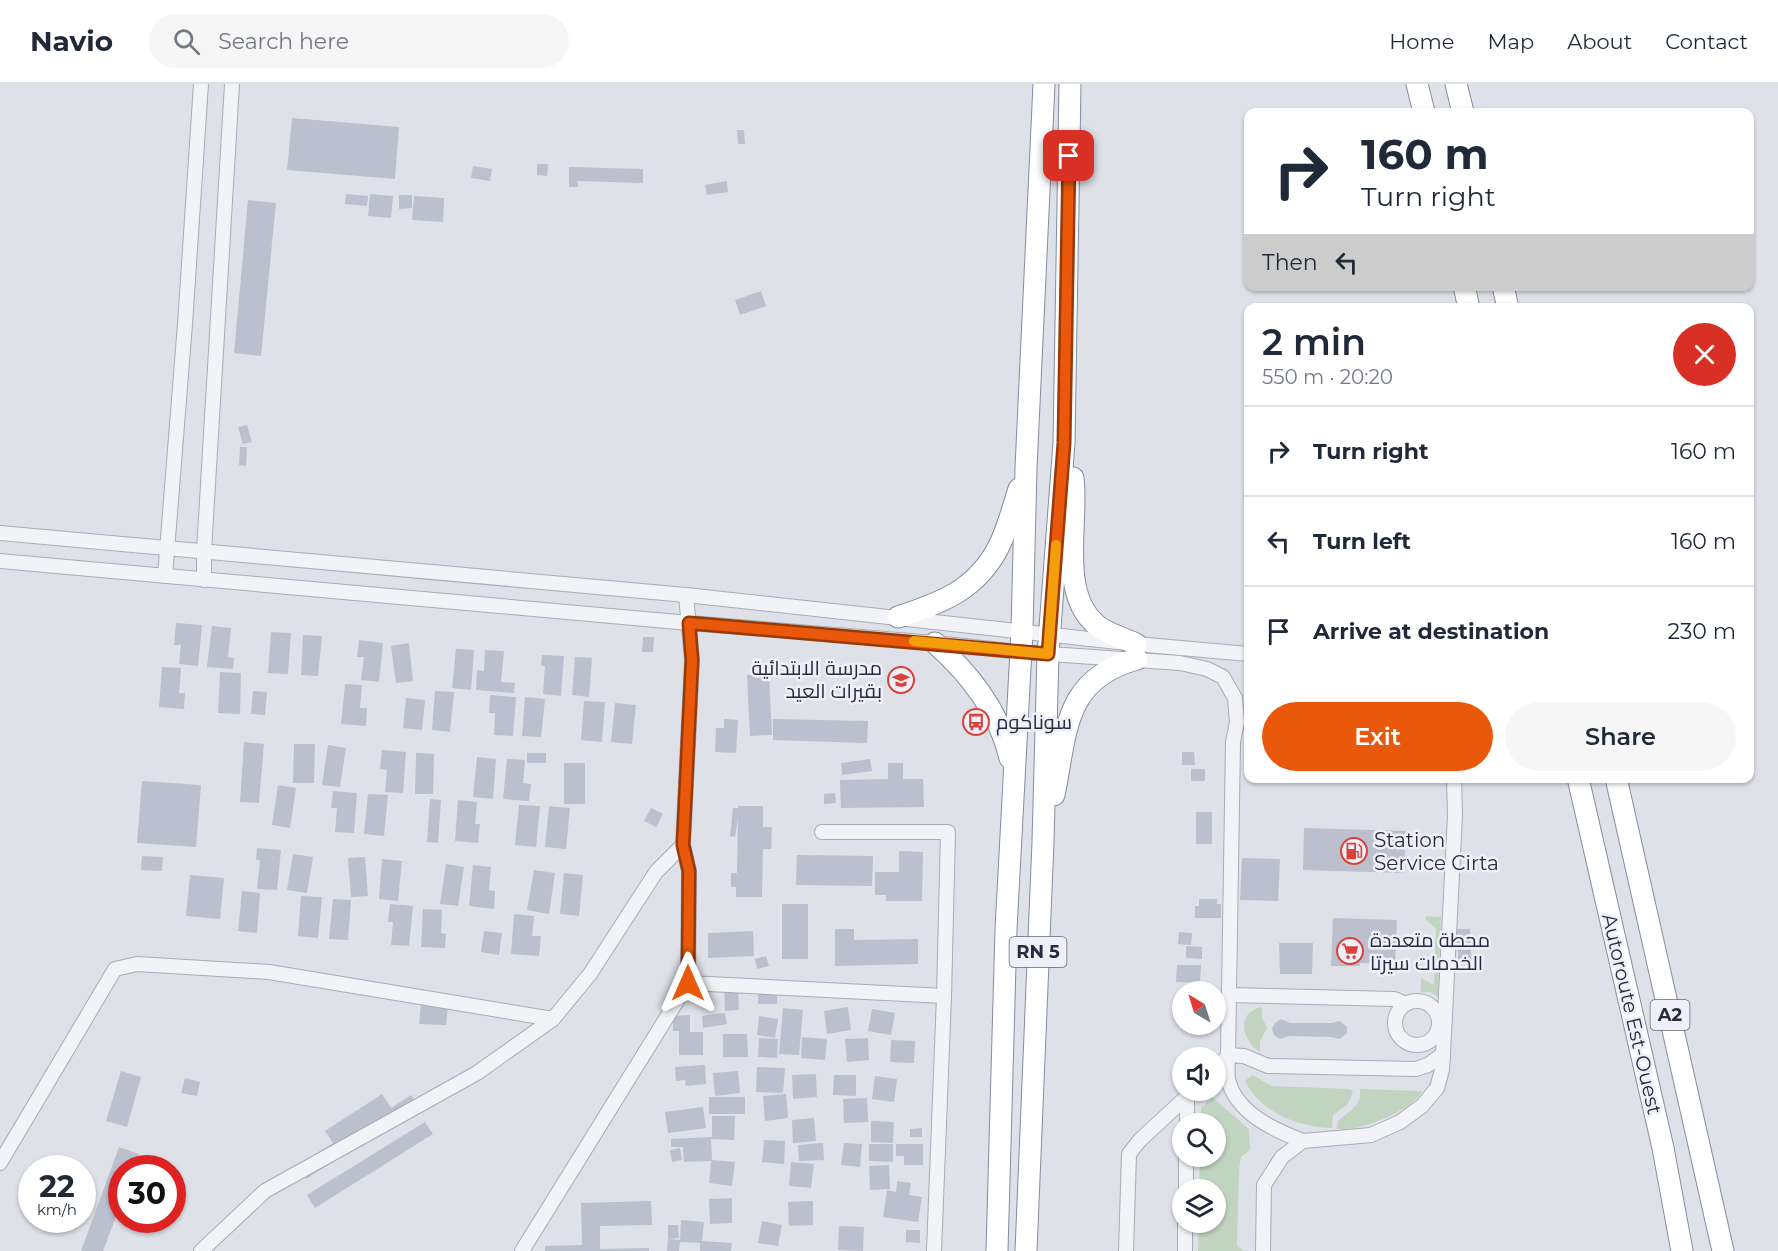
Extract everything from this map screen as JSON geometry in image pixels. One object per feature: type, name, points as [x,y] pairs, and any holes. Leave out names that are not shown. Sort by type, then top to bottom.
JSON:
[{"type":"highway","name":"RN 5","points":[[997,1251],[1006,929],[1022,631],[1026,468],[1044,84]]},
{"type":"highway","name":"RN 5","points":[[1026,1251],[1043,842],[1048,644],[1064,443],[1070,84]]},
{"type":"highway","points":[[1417,84],[1423,108]]},
{"type":"highway","points":[[1456,84],[1462,108]]},
{"type":"highway","points":[[1043,842],[1069,717],[1074,706],[1097,676],[1136,652],[1102,629],[1088,615],[1078,596],[1073,574],[1074,483],[1064,443]]},
{"type":"highway","points":[[898,617],[942,602],[963,589],[981,572],[1000,545],[1026,468]]},
{"type":"highway","points":[[935,643],[972,680],[987,701],[1008,749],[1014,775]]},
{"type":"highway","name":"Autoroute Est-Ouest","points":[[1579,783],[1663,1148],[1682,1251]]},
{"type":"highway","name":"Autoroute Est-Ouest","points":[[1617,783],[1723,1251]]},
{"type":"street","points":[[165,576],[201,84]]},
{"type":"street","points":[[204,580],[232,84]]},
{"type":"street","points":[[0,533],[898,617],[1022,631],[1048,644],[1136,652],[1244,654]]},
{"type":"street","points":[[0,561],[1021,652],[1048,644],[1136,652],[1207,669],[1223,677],[1235,698],[1237,722],[1233,742],[1228,1079],[1239,1101],[1256,1118],[1279,1132],[1303,1141],[1371,1135],[1400,1122],[1422,1106],[1437,1088],[1442,1070],[1440,1022],[1455,815],[1454,783]]},
{"type":"street","points":[[522,1251],[688,983],[689,871],[683,845],[692,660],[686,596]]},
{"type":"street","points":[[822,832],[948,832],[934,1251]]},
{"type":"street","points":[[201,1251],[265,1191],[477,1073],[553,1019],[590,974],[656,872],[683,845]]},
{"type":"street","points":[[0,1163],[115,969],[137,964],[269,972],[553,1019]]},
{"type":"street","points":[[688,983],[944,996]]},
{"type":"street","points":[[1229,995],[1394,999],[1406,1004],[1420,1001],[1442,1011]]},
{"type":"street","points":[[1406,1004],[1396,1015],[1395,1022],[1396,1029],[1403,1040],[1409,1044],[1441,1046]]},
{"type":"street","points":[[1228,1055],[1244,1056],[1268,1066],[1416,1069],[1428,1065],[1441,1046]]},
{"type":"street","points":[[1126,1251],[1129,1154],[1140,1140],[1183,1101]]},
{"type":"street","points":[[1263,1251],[1264,1185],[1282,1157],[1303,1141]]},
{"type":"street","points":[[1185,1233],[1185,1251]]},
{"type":"green space","points":[[1426,916],[1441,917],[1438,997],[1430,992],[1421,992],[1421,978],[1434,985],[1436,929],[1425,919]]},
{"type":"green space","points":[[1262,1007],[1262,1017],[1267,1028],[1260,1041],[1260,1052],[1249,1041],[1244,1027],[1248,1014]]},
{"type":"green space","points":[[1252,1075],[1272,1086],[1350,1089],[1353,1092],[1348,1104],[1333,1115],[1332,1128],[1306,1125],[1281,1116],[1260,1101],[1245,1081]]},
{"type":"green space","points":[[1360,1089],[1422,1091],[1403,1109],[1383,1119],[1356,1128],[1337,1129],[1338,1121],[1357,1104]]},
{"type":"green space","points":[[1208,1101],[1217,1101],[1249,1129],[1250,1150],[1241,1157],[1239,1169],[1237,1245],[1243,1251],[1198,1251],[1199,1233],[1226,1233],[1226,1179],[1199,1179],[1200,1167],[1226,1167],[1226,1113],[1201,1113],[1201,1108]]},
{"type":"building","points":[[292,118],[399,127],[395,179],[287,170]]},
{"type":"building","points":[[737,130],[744,130],[745,144],[738,144]]},
{"type":"building","points":[[537,164],[548,164],[547,176],[537,175]]},
{"type":"building","points":[[473,166],[492,169],[490,181],[471,178]]},
{"type":"building","points":[[569,167],[643,169],[643,183],[578,181],[578,187],[569,187]]},
{"type":"building","points":[[727,181],[728,192],[707,195],[705,185]]},
{"type":"building","points":[[346,194],[368,196],[367,206],[345,204]]},
{"type":"building","points":[[370,194],[393,196],[391,218],[368,216]]},
{"type":"building","points":[[399,195],[412,195],[412,208],[399,209]]},
{"type":"building","points":[[414,196],[444,198],[443,222],[412,220]]},
{"type":"building","points":[[248,200],[276,203],[261,356],[234,353]]},
{"type":"building","points":[[761,291],[766,306],[740,315],[735,300]]},
{"type":"building","points":[[247,425],[252,442],[243,444],[238,427]]},
{"type":"building","points":[[240,447],[247,447],[246,466],[239,465]]},
{"type":"building","points":[[176,623],[202,625],[198,666],[179,664],[181,645],[174,645]]},
{"type":"building","points":[[212,626],[231,628],[228,657],[234,658],[233,669],[207,667]]},
{"type":"building","points":[[271,632],[291,633],[288,674],[268,673]]},
{"type":"building","points":[[303,635],[322,636],[318,676],[301,675]]},
{"type":"building","points":[[643,637],[654,637],[653,652],[642,652]]},
{"type":"building","points":[[359,640],[383,643],[379,682],[361,680],[364,657],[357,657]]},
{"type":"building","points":[[409,643],[413,681],[396,683],[391,646]]},
{"type":"building","points":[[456,649],[474,650],[471,690],[452,688]]},
{"type":"building","points":[[485,650],[504,651],[501,682],[515,683],[514,693],[476,690],[477,670],[484,671]]},
{"type":"building","points":[[542,655],[564,656],[561,696],[543,694],[545,666],[541,666]]},
{"type":"building","points":[[575,657],[592,658],[589,697],[572,695]]},
{"type":"building","points":[[162,667],[181,668],[179,693],[185,693],[184,709],[159,707]]},
{"type":"building","points":[[220,672],[241,673],[240,714],[218,713]]},
{"type":"building","points":[[769,674],[772,735],[750,736],[747,675]]},
{"type":"building","points":[[345,684],[362,685],[360,708],[367,708],[366,726],[341,724]]},
{"type":"building","points":[[253,691],[267,692],[265,715],[251,714]]},
{"type":"building","points":[[435,691],[454,692],[450,732],[432,730]]},
{"type":"building","points":[[490,695],[516,697],[513,736],[494,735],[495,713],[489,713]]},
{"type":"building","points":[[525,697],[545,699],[541,737],[522,736]]},
{"type":"building","points":[[406,698],[425,700],[422,730],[403,728]]},
{"type":"building","points":[[584,701],[605,702],[602,742],[581,740]]},
{"type":"building","points":[[615,703],[636,705],[632,744],[611,742]]},
{"type":"building","points":[[724,719],[738,720],[736,753],[715,752],[716,728],[724,728]]},
{"type":"building","points":[[773,719],[868,721],[867,743],[773,740]]},
{"type":"building","points":[[244,742],[264,744],[259,803],[240,802]]},
{"type":"building","points":[[294,744],[315,744],[314,783],[293,783]]},
{"type":"building","points":[[328,745],[346,748],[340,787],[322,785]]},
{"type":"building","points":[[382,750],[406,752],[403,793],[385,792],[387,770],[380,769]]},
{"type":"building","points":[[1182,752],[1194,752],[1195,765],[1182,765]]},
{"type":"building","points":[[416,753],[434,754],[433,794],[415,794]]},
{"type":"building","points":[[527,753],[546,753],[546,763],[527,763]]},
{"type":"building","points":[[477,757],[496,759],[493,799],[473,797]]},
{"type":"building","points":[[507,759],[525,760],[523,783],[531,784],[529,801],[503,799]]},
{"type":"building","points":[[870,759],[872,771],[842,775],[841,763]]},
{"type":"building","points":[[564,763],[585,763],[585,804],[564,804]]},
{"type":"building","points":[[888,763],[903,763],[903,779],[923,779],[924,807],[841,808],[840,780],[888,779]]},
{"type":"building","points":[[1191,769],[1205,769],[1205,781],[1191,781]]},
{"type":"building","points":[[142,781],[201,785],[196,847],[137,843]]},
{"type":"building","points":[[278,785],[296,788],[290,828],[272,825]]},
{"type":"building","points":[[333,791],[357,793],[354,833],[335,832],[337,808],[331,808]]},
{"type":"building","points":[[835,793],[836,803],[824,804],[824,794]]},
{"type":"building","points":[[368,794],[388,795],[384,836],[364,834]]},
{"type":"building","points":[[430,799],[441,800],[438,843],[427,842]]},
{"type":"building","points":[[458,800],[477,802],[475,824],[480,824],[478,843],[455,841]]},
{"type":"building","points":[[519,805],[540,806],[536,847],[515,845]]},
{"type":"building","points":[[549,806],[570,808],[566,849],[545,847]]},
{"type":"building","points":[[738,806],[763,806],[763,827],[772,827],[771,849],[763,849],[762,897],[736,897],[736,887],[731,887],[731,873],[737,873],[738,818],[735,837],[730,836],[733,808],[738,808]]},
{"type":"building","points":[[651,808],[663,814],[656,827],[644,821]]},
{"type":"building","points":[[1196,812],[1212,812],[1212,844],[1196,844]]},
{"type":"building","name":"Station Service Cirta","points":[[1304,828],[1406,831],[1404,873],[1303,870]]},
{"type":"building","points":[[257,848],[281,850],[277,890],[257,889],[260,860],[256,860]]},
{"type":"building","points":[[899,851],[923,852],[922,901],[886,901],[886,895],[875,895],[875,872],[899,872]]},
{"type":"building","points":[[293,854],[313,857],[307,893],[287,890]]},
{"type":"building","points":[[797,855],[873,856],[872,886],[796,885]]},
{"type":"building","points":[[142,856],[163,857],[162,871],[141,870]]},
{"type":"building","points":[[365,857],[368,896],[351,897],[348,858]]},
{"type":"building","points":[[1242,858],[1280,859],[1278,901],[1240,900]]},
{"type":"building","points":[[382,859],[402,861],[398,901],[379,899]]},
{"type":"building","points":[[446,864],[464,867],[458,906],[440,904]]},
{"type":"building","points":[[473,865],[491,867],[489,890],[495,891],[494,909],[469,906]]},
{"type":"building","points":[[534,870],[555,873],[549,914],[527,910]]},
{"type":"building","points":[[564,873],[583,875],[579,916],[560,914]]},
{"type":"building","points":[[190,875],[224,878],[220,919],[186,916]]},
{"type":"building","points":[[242,891],[260,893],[257,933],[238,931]]},
{"type":"building","points":[[301,896],[322,897],[318,938],[298,936]]},
{"type":"building","points":[[333,899],[351,900],[348,940],[329,939]]},
{"type":"building","points":[[1199,899],[1217,899],[1217,904],[1221,904],[1221,918],[1195,918],[1195,906],[1199,906]]},
{"type":"building","points":[[390,904],[413,906],[409,946],[391,945],[393,922],[388,922]]},
{"type":"building","points":[[782,904],[808,904],[808,959],[782,959]]},
{"type":"building","points":[[423,909],[442,910],[441,933],[446,934],[445,948],[421,947]]},
{"type":"building","points":[[514,914],[534,916],[532,936],[541,936],[539,956],[511,954]]},
{"type":"building","points":[[1333,918],[1397,920],[1395,964],[1360,963],[1360,966],[1331,966]]},
{"type":"building","points":[[835,929],[854,929],[854,940],[918,939],[918,964],[835,966]]},
{"type":"building","points":[[1457,929],[1470,929],[1470,943],[1457,943]]},
{"type":"building","points":[[484,931],[502,933],[499,955],[481,952]]},
{"type":"building","points":[[753,931],[754,956],[708,958],[708,933]]},
{"type":"building","points":[[1179,932],[1192,933],[1191,945],[1178,944]]},
{"type":"building","points":[[1279,943],[1313,943],[1312,974],[1280,974]]},
{"type":"building","points":[[1458,945],[1471,946],[1471,961],[1458,961]]},
{"type":"building","points":[[1186,946],[1202,947],[1202,959],[1186,958]]},
{"type":"building","points":[[766,956],[769,966],[757,969],[755,959]]},
{"type":"building","points":[[1177,965],[1201,965],[1200,981],[1176,981]]},
{"type":"building","points":[[724,987],[738,987],[739,1010],[725,1011]]},
{"type":"building","points":[[758,992],[777,993],[777,1004],[758,1004]]},
{"type":"building","points":[[421,1004],[448,1006],[446,1025],[419,1024]]},
{"type":"building","points":[[848,1007],[851,1030],[827,1034],[824,1011]]},
{"type":"building","points":[[783,1008],[803,1010],[799,1055],[779,1054]]},
{"type":"building","points":[[872,1009],[895,1013],[891,1035],[868,1031]]},
{"type":"building","points":[[725,1013],[727,1024],[703,1028],[702,1016]]},
{"type":"building","points":[[690,1015],[690,1032],[703,1032],[703,1055],[679,1055],[679,1031],[673,1031],[673,1016]]},
{"type":"building","points":[[759,1016],[778,1019],[775,1038],[757,1035]]},
{"type":"building","points":[[1281,1019],[1290,1023],[1340,1021],[1347,1027],[1347,1033],[1340,1039],[1289,1036],[1280,1039],[1274,1035],[1272,1029]]},
{"type":"building","points":[[723,1034],[747,1034],[748,1057],[723,1057]]},
{"type":"building","points":[[802,1037],[827,1039],[825,1060],[801,1058]]},
{"type":"building","points":[[759,1038],[778,1039],[777,1058],[758,1057]]},
{"type":"building","points":[[868,1038],[869,1060],[847,1062],[845,1039]]},
{"type":"building","points":[[891,1040],[915,1041],[914,1063],[890,1062]]},
{"type":"building","points":[[705,1065],[706,1084],[686,1086],[685,1080],[676,1081],[675,1067]]},
{"type":"building","points":[[757,1067],[785,1068],[783,1093],[756,1092]]},
{"type":"building","points":[[121,1071],[141,1077],[127,1127],[106,1121]]},
{"type":"building","points":[[738,1071],[740,1093],[715,1096],[713,1073]]},
{"type":"building","points":[[816,1074],[817,1097],[793,1099],[792,1075]]},
{"type":"building","points":[[834,1075],[856,1075],[856,1096],[833,1095]]},
{"type":"building","points":[[875,1076],[897,1079],[894,1102],[872,1099]]},
{"type":"building","points":[[185,1078],[200,1082],[197,1096],[181,1093]]},
{"type":"building","points":[[382,1094],[391,1108],[411,1095],[419,1107],[306,1179],[298,1166],[333,1143],[325,1131]]},
{"type":"building","points":[[786,1094],[788,1118],[765,1121],[763,1096]]},
{"type":"building","points":[[709,1097],[745,1097],[745,1114],[709,1114]]},
{"type":"building","points":[[867,1098],[868,1122],[844,1123],[843,1099]]},
{"type":"building","points":[[703,1107],[706,1128],[668,1133],[665,1112]]},
{"type":"building","points":[[712,1116],[735,1116],[734,1140],[711,1139],[712,1160],[735,1162],[732,1186],[709,1183],[711,1161],[684,1162],[683,1147],[671,1147],[671,1139],[712,1137]]},
{"type":"building","points":[[814,1118],[816,1141],[793,1143],[792,1120]]},
{"type":"building","points":[[871,1121],[894,1122],[893,1143],[871,1142]]},
{"type":"building","points":[[425,1122],[433,1134],[315,1208],[307,1195]]},
{"type":"building","points":[[922,1128],[922,1137],[910,1137],[910,1129]]},
{"type":"building","points":[[764,1140],[785,1141],[784,1164],[762,1162]]},
{"type":"building","points":[[823,1143],[824,1160],[799,1161],[798,1145]]},
{"type":"building","points":[[844,1143],[862,1144],[860,1167],[841,1165]]},
{"type":"building","points":[[869,1144],[893,1144],[893,1162],[869,1161]]},
{"type":"building","points":[[896,1144],[923,1144],[923,1165],[904,1165],[904,1156],[896,1156]]},
{"type":"building","points":[[119,1147],[139,1154],[139,1155],[116,1155]]},
{"type":"building","points":[[680,1148],[682,1160],[672,1162],[670,1150]]},
{"type":"building","points":[[791,1162],[814,1164],[811,1188],[789,1186]]},
{"type":"building","points":[[889,1165],[890,1189],[870,1190],[869,1166]]},
{"type":"building","points":[[108,1177],[108,1233],[110,1233],[103,1251],[81,1251],[88,1233],[96,1233],[96,1210]]},
{"type":"building","points":[[897,1181],[911,1183],[909,1195],[922,1197],[918,1222],[883,1217],[887,1190],[896,1192]]},
{"type":"building","points":[[732,1198],[732,1223],[710,1224],[709,1199]]},
{"type":"building","points":[[651,1201],[652,1225],[600,1226],[600,1249],[649,1248],[649,1251],[545,1251],[545,1246],[582,1245],[581,1203]]},
{"type":"building","points":[[813,1201],[813,1225],[789,1226],[788,1202]]},
{"type":"building","points":[[681,1220],[704,1222],[702,1241],[732,1243],[731,1251],[700,1251],[700,1243],[680,1242],[679,1251],[667,1251],[668,1239],[680,1240]]},
{"type":"building","points":[[762,1221],[782,1225],[778,1246],[758,1243]]},
{"type":"building","points":[[668,1225],[678,1225],[679,1238],[668,1239]]},
{"type":"building","points":[[839,1226],[864,1227],[863,1251],[838,1250]]},
{"type":"building","points":[[906,1230],[920,1230],[920,1243],[906,1242]]},
{"type":"slow traffic","points":[[914,641],[1048,654],[1056,545]]},
{"type":"place","name":"مدرسة الابتدائية بقيرات العيد","points":[[901,680]]},
{"type":"place","name":"سوناكوم","points":[[976,722]]},
{"type":"place","name":"Station Service Cirta","points":[[1354,851]]},
{"type":"place","name":"محطة متعددة الخدمات سيرتا","points":[[1350,951]]},
{"type":"route","points":[[688,983],[689,871],[683,845],[692,660],[689,623],[1048,654],[1064,443],[1069,156]]}]
